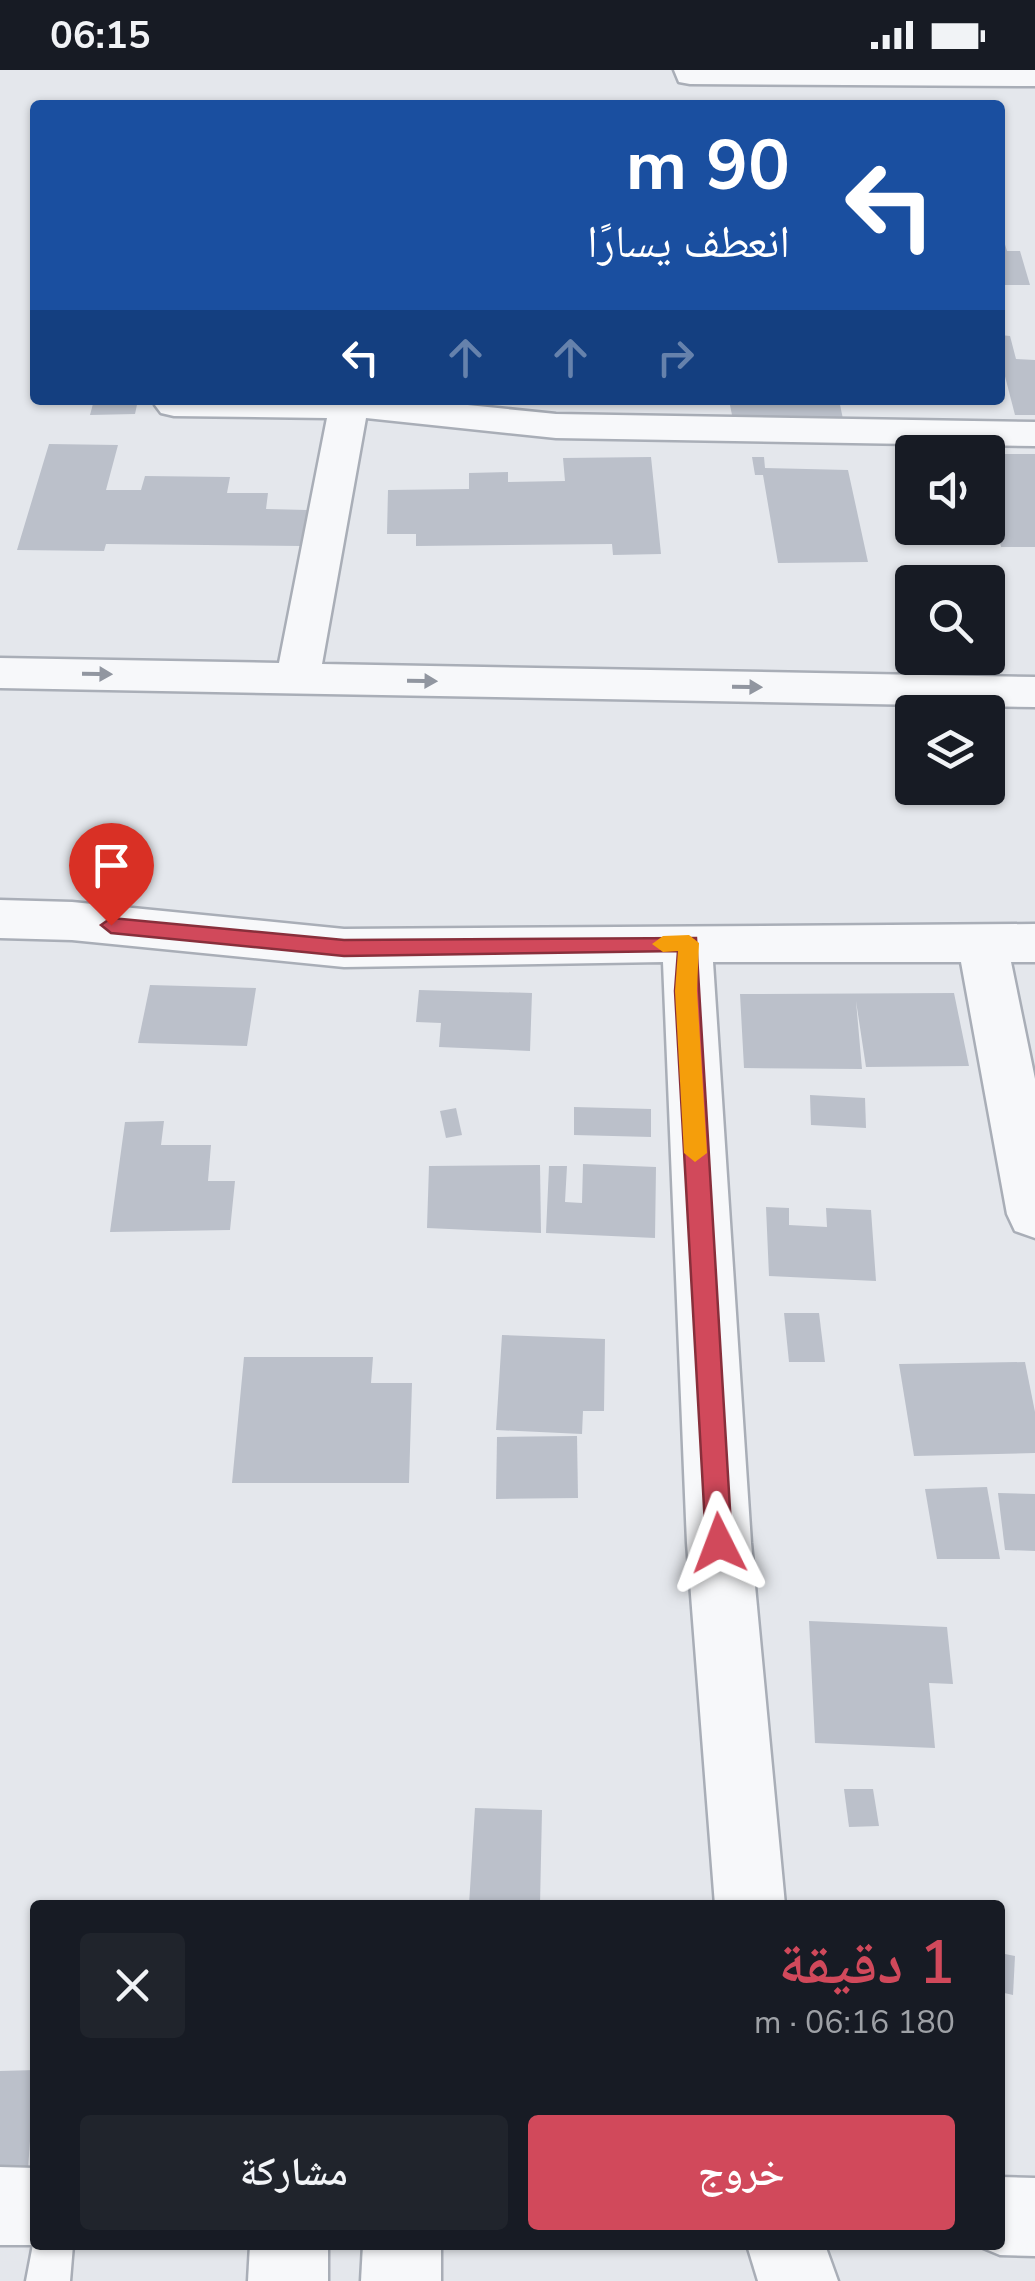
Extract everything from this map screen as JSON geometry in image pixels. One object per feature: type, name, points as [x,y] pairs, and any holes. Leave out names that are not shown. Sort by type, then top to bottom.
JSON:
[{"type":"street","points":[[702,100],[690,72],[1035,77]]},
{"type":"street","points":[[301,660],[349,405]]},
{"type":"street","points":[[367,405],[556,426],[1035,434]]},
{"type":"street","points":[[0,637],[301,660],[1035,692]]},
{"type":"street","points":[[0,673],[301,660],[895,652]]},
{"type":"street","points":[[1005,654],[1035,654]]},
{"type":"street","points":[[0,919],[72,921],[344,948],[1035,942]]},
{"type":"street","points":[[689,943],[686,991],[718,1524],[750,1900]]},
{"type":"street","points":[[982,943],[1035,1214]]},
{"type":"street","points":[[0,2206],[30,2206]]},
{"type":"street","points":[[1005,2216],[1035,2217]]},
{"type":"street","points":[[288,2281],[290,2250]]},
{"type":"street","points":[[401,2281],[402,2250]]},
{"type":"street","points":[[788,2250],[798,2281]]},
{"type":"lane","points":[[48,2281],[51,2250]]},
{"type":"building","points":[[1005,244],[1007,251],[1020,251],[1030,285],[1005,285]]},
{"type":"building","points":[[1005,336],[1010,336],[1016,359],[1035,360],[1035,415],[1015,415],[1005,376]]},
{"type":"building","points":[[93,405],[137,405],[135,414],[90,415]]},
{"type":"building","points":[[730,405],[840,405],[843,419],[733,420]]},
{"type":"building","points":[[49,444],[118,445],[106,490],[141,490],[145,476],[230,477],[227,493],[268,493],[266,509],[307,510],[302,546],[106,544],[104,551],[17,550]]},
{"type":"building","points":[[1005,454],[1035,454],[1035,547],[1001,547],[1005,545]]},
{"type":"building","points":[[651,457],[661,554],[613,555],[612,544],[416,546],[416,534],[387,534],[388,490],[469,489],[469,473],[508,472],[508,482],[565,481],[563,458]]},
{"type":"building","points":[[752,457],[764,457],[765,468],[848,470],[868,562],[778,563],[763,475],[755,475]]},
{"type":"building","points":[[150,985],[256,988],[247,1046],[138,1043]]},
{"type":"building","points":[[419,990],[532,993],[530,1051],[439,1047],[441,1023],[416,1022]]},
{"type":"building","points":[[954,993],[969,1066],[866,1067],[856,1001],[862,1069],[744,1068],[740,994]]},
{"type":"building","points":[[810,1095],[865,1098],[866,1128],[811,1125]]},
{"type":"building","points":[[574,1107],[651,1109],[651,1137],[574,1135]]},
{"type":"building","points":[[456,1108],[462,1135],[446,1138],[440,1111]]},
{"type":"building","points":[[164,1121],[161,1145],[211,1145],[208,1181],[235,1181],[230,1230],[110,1232],[125,1122]]},
{"type":"building","points":[[583,1164],[656,1167],[655,1238],[546,1233],[549,1166],[567,1166],[565,1202],[582,1203]]},
{"type":"building","points":[[540,1165],[541,1233],[427,1228],[429,1166]]},
{"type":"building","points":[[766,1207],[789,1208],[789,1225],[827,1227],[826,1208],[871,1210],[876,1281],[769,1276]]},
{"type":"building","points":[[784,1313],[819,1313],[825,1362],[789,1362]]},
{"type":"building","points":[[502,1335],[605,1339],[604,1411],[583,1411],[582,1434],[496,1430]]},
{"type":"building","points":[[244,1357],[373,1357],[371,1383],[412,1383],[409,1483],[232,1483]]},
{"type":"building","points":[[1025,1362],[1035,1412],[1035,1453],[914,1456],[899,1364]]},
{"type":"building","points":[[577,1436],[578,1498],[496,1499],[497,1437]]},
{"type":"building","points":[[987,1487],[1000,1559],[937,1559],[925,1489]]},
{"type":"building","points":[[998,1493],[1035,1494],[1035,1551],[1005,1550]]},
{"type":"building","points":[[809,1621],[947,1627],[953,1684],[929,1683],[935,1748],[815,1743]]},
{"type":"building","points":[[844,1789],[873,1789],[879,1826],[849,1827]]},
{"type":"building","points":[[475,1808],[542,1810],[540,1900],[469,1900]]},
{"type":"building","points":[[1005,1954],[1015,1956],[1013,1995],[1005,1993]]},
{"type":"building","points":[[30,2070],[28,2169],[0,2169],[0,2071]]},
{"type":"slow traffic","points":[[663,944],[689,943],[686,991],[695,1153]]},
{"type":"route","points":[[111,925],[344,948],[689,943],[686,991],[719,1543]]}]
